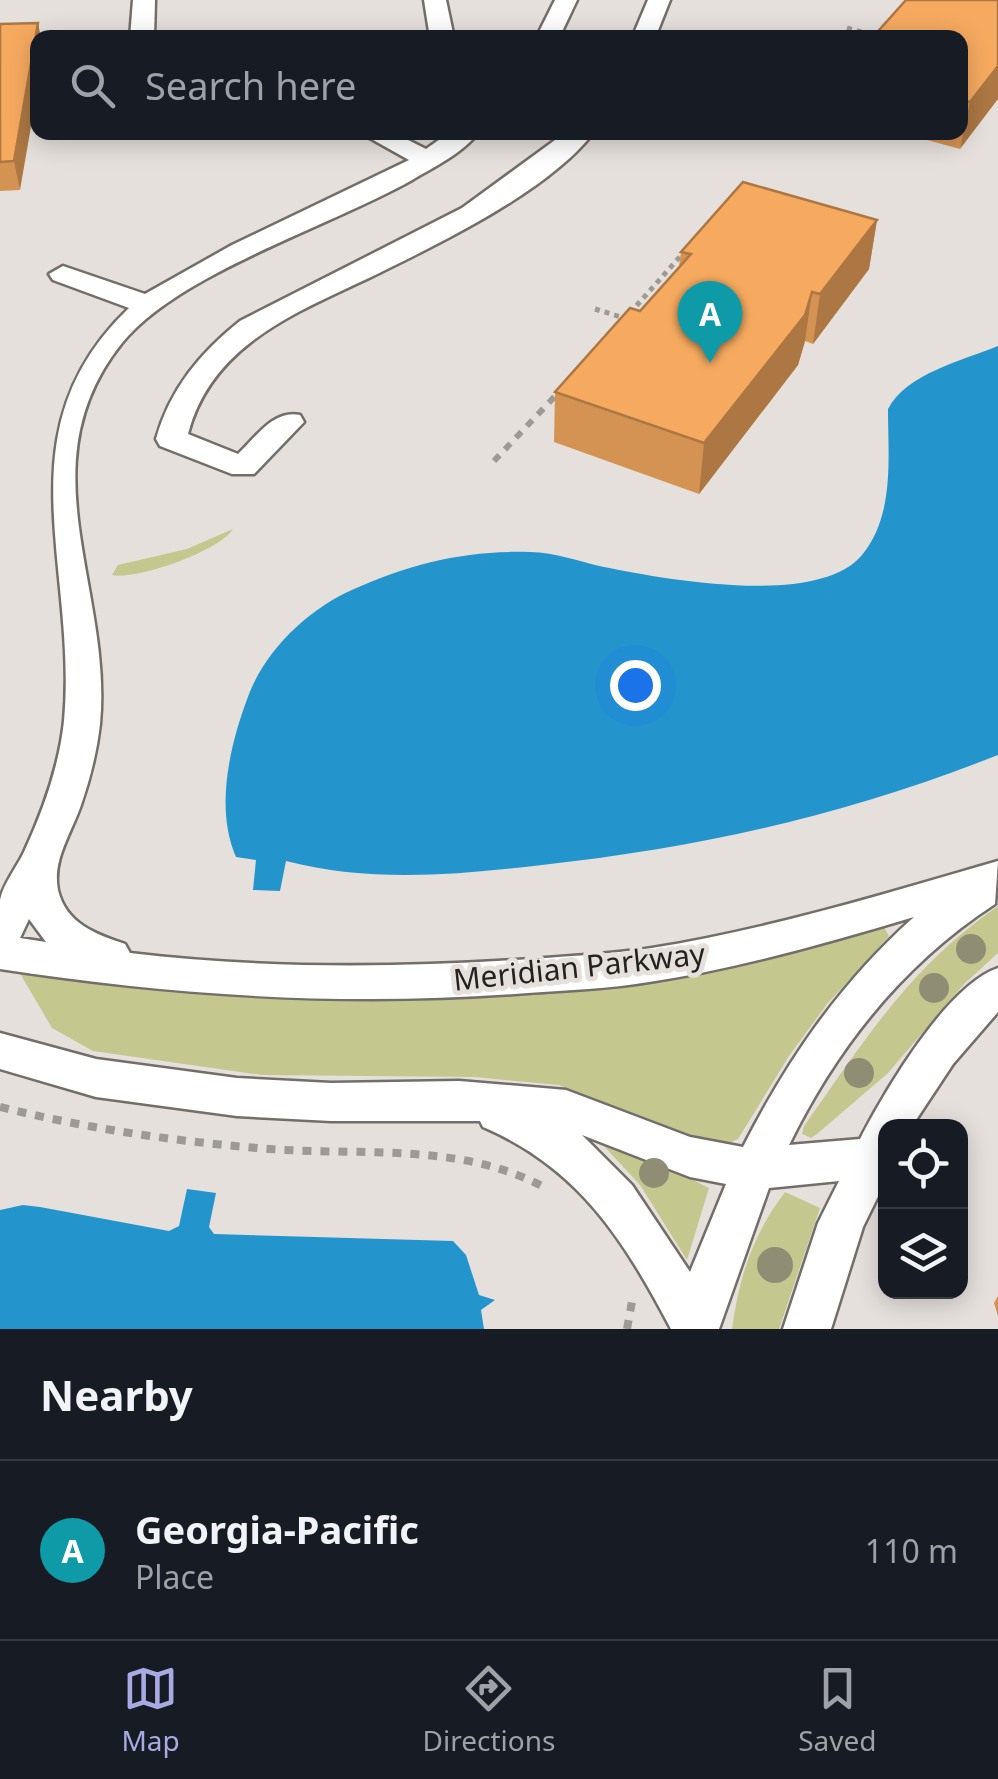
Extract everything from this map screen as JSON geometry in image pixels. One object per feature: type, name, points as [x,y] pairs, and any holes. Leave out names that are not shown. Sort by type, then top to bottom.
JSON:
[{"type":"street","points":[[142,30],[144,0]]},
{"type":"street","points":[[435,0],[441,30]]},
{"type":"street","points":[[551,30],[566,0]]},
{"type":"street","points":[[646,30],[658,0]]},
{"type":"street","points":[[388,140],[429,160]]},
{"type":"street","points":[[0,938],[63,810],[76,762],[82,718],[81,652],[47,508],[46,476],[51,439],[80,375],[110,338],[190,276],[365,195],[429,160],[456,140]]},
{"type":"street","points":[[289,422],[243,466],[171,439],[182,403],[207,365],[245,330],[464,220],[550,162],[573,140]]},
{"type":"street","points":[[63,274],[148,305]]},
{"type":"street","points":[[0,886],[36,868]]},
{"type":"street","name":"Meridian Parkway","points":[[36,868],[42,910],[74,942],[147,966],[211,975]]},
{"type":"street","name":"Meridian Parkway","points":[[0,952],[84,966],[368,984],[508,978],[648,966],[778,941],[998,879]]},
{"type":"street","name":"Meridian Parkway","points":[[696,1328],[723,1243],[753,1170],[800,1084],[856,1003],[930,927],[998,879]]},
{"type":"street","points":[[893,1119],[938,1052],[998,985]]},
{"type":"street","points":[[0,1051],[96,1078],[237,1097],[364,1103],[459,1100],[566,1110],[690,1156],[753,1170],[878,1140]]},
{"type":"street","points":[[459,1100],[531,1124],[605,1181],[643,1232],[696,1328]]},
{"type":"street","points":[[806,1329],[841,1223],[878,1147]]},
{"type":"path","points":[[848,28],[855,30]]},
{"type":"path","points":[[616,328],[696,240]]},
{"type":"path","points":[[595,309],[639,323]]},
{"type":"path","points":[[494,461],[563,387]]},
{"type":"path","points":[[0,1107],[157,1138],[284,1150],[421,1154],[486,1163],[550,1191]]},
{"type":"path","points":[[626,1279],[634,1293],[627,1329]]},
{"type":"green space","points":[[233,529],[213,546],[178,562],[141,573],[112,575],[118,565],[187,549]]},
{"type":"green space","points":[[998,906],[998,953],[964,984],[888,1073],[817,1134],[811,1138],[802,1134],[890,1007],[939,954]]},
{"type":"green space","points":[[884,927],[889,936],[827,1004],[789,1056],[738,1139],[718,1148],[678,1137],[559,1085],[474,1077],[262,1075],[93,1051],[52,1028],[18,970],[204,993],[284,997],[763,957]]},
{"type":"green space","points":[[609,1137],[709,1188],[687,1260],[640,1185],[602,1144]]},
{"type":"green space","points":[[785,1192],[820,1208],[779,1329],[732,1329],[749,1257]]},
{"type":"water","points":[[998,346],[998,755],[830,811],[660,849],[445,874],[381,875],[286,861],[280,891],[253,890],[256,860],[236,857],[226,817],[231,753],[257,677],[306,618],[338,597],[397,572],[484,553],[539,552],[663,578],[739,585],[812,581],[841,571],[862,555],[880,522],[887,485],[888,409],[908,386],[922,377]]},
{"type":"water","points":[[187,1189],[216,1193],[209,1227],[214,1234],[453,1241],[466,1255],[479,1295],[495,1300],[481,1310],[484,1329],[0,1329],[0,1210],[23,1205],[40,1207],[169,1231],[179,1226]]},
{"type":"building","points":[[906,0],[998,0],[998,66],[968,101],[968,30],[879,30]]},
{"type":"building","points":[[38,23],[37,30],[30,30],[30,69],[14,161],[0,162],[0,24]]},
{"type":"building","points":[[743,182],[877,220],[820,294],[812,292],[805,315],[704,443],[555,392],[630,308],[640,311],[691,254],[681,252]]},
{"type":"place","name":"Georgia-Pacific","points":[[710,363]]}]
